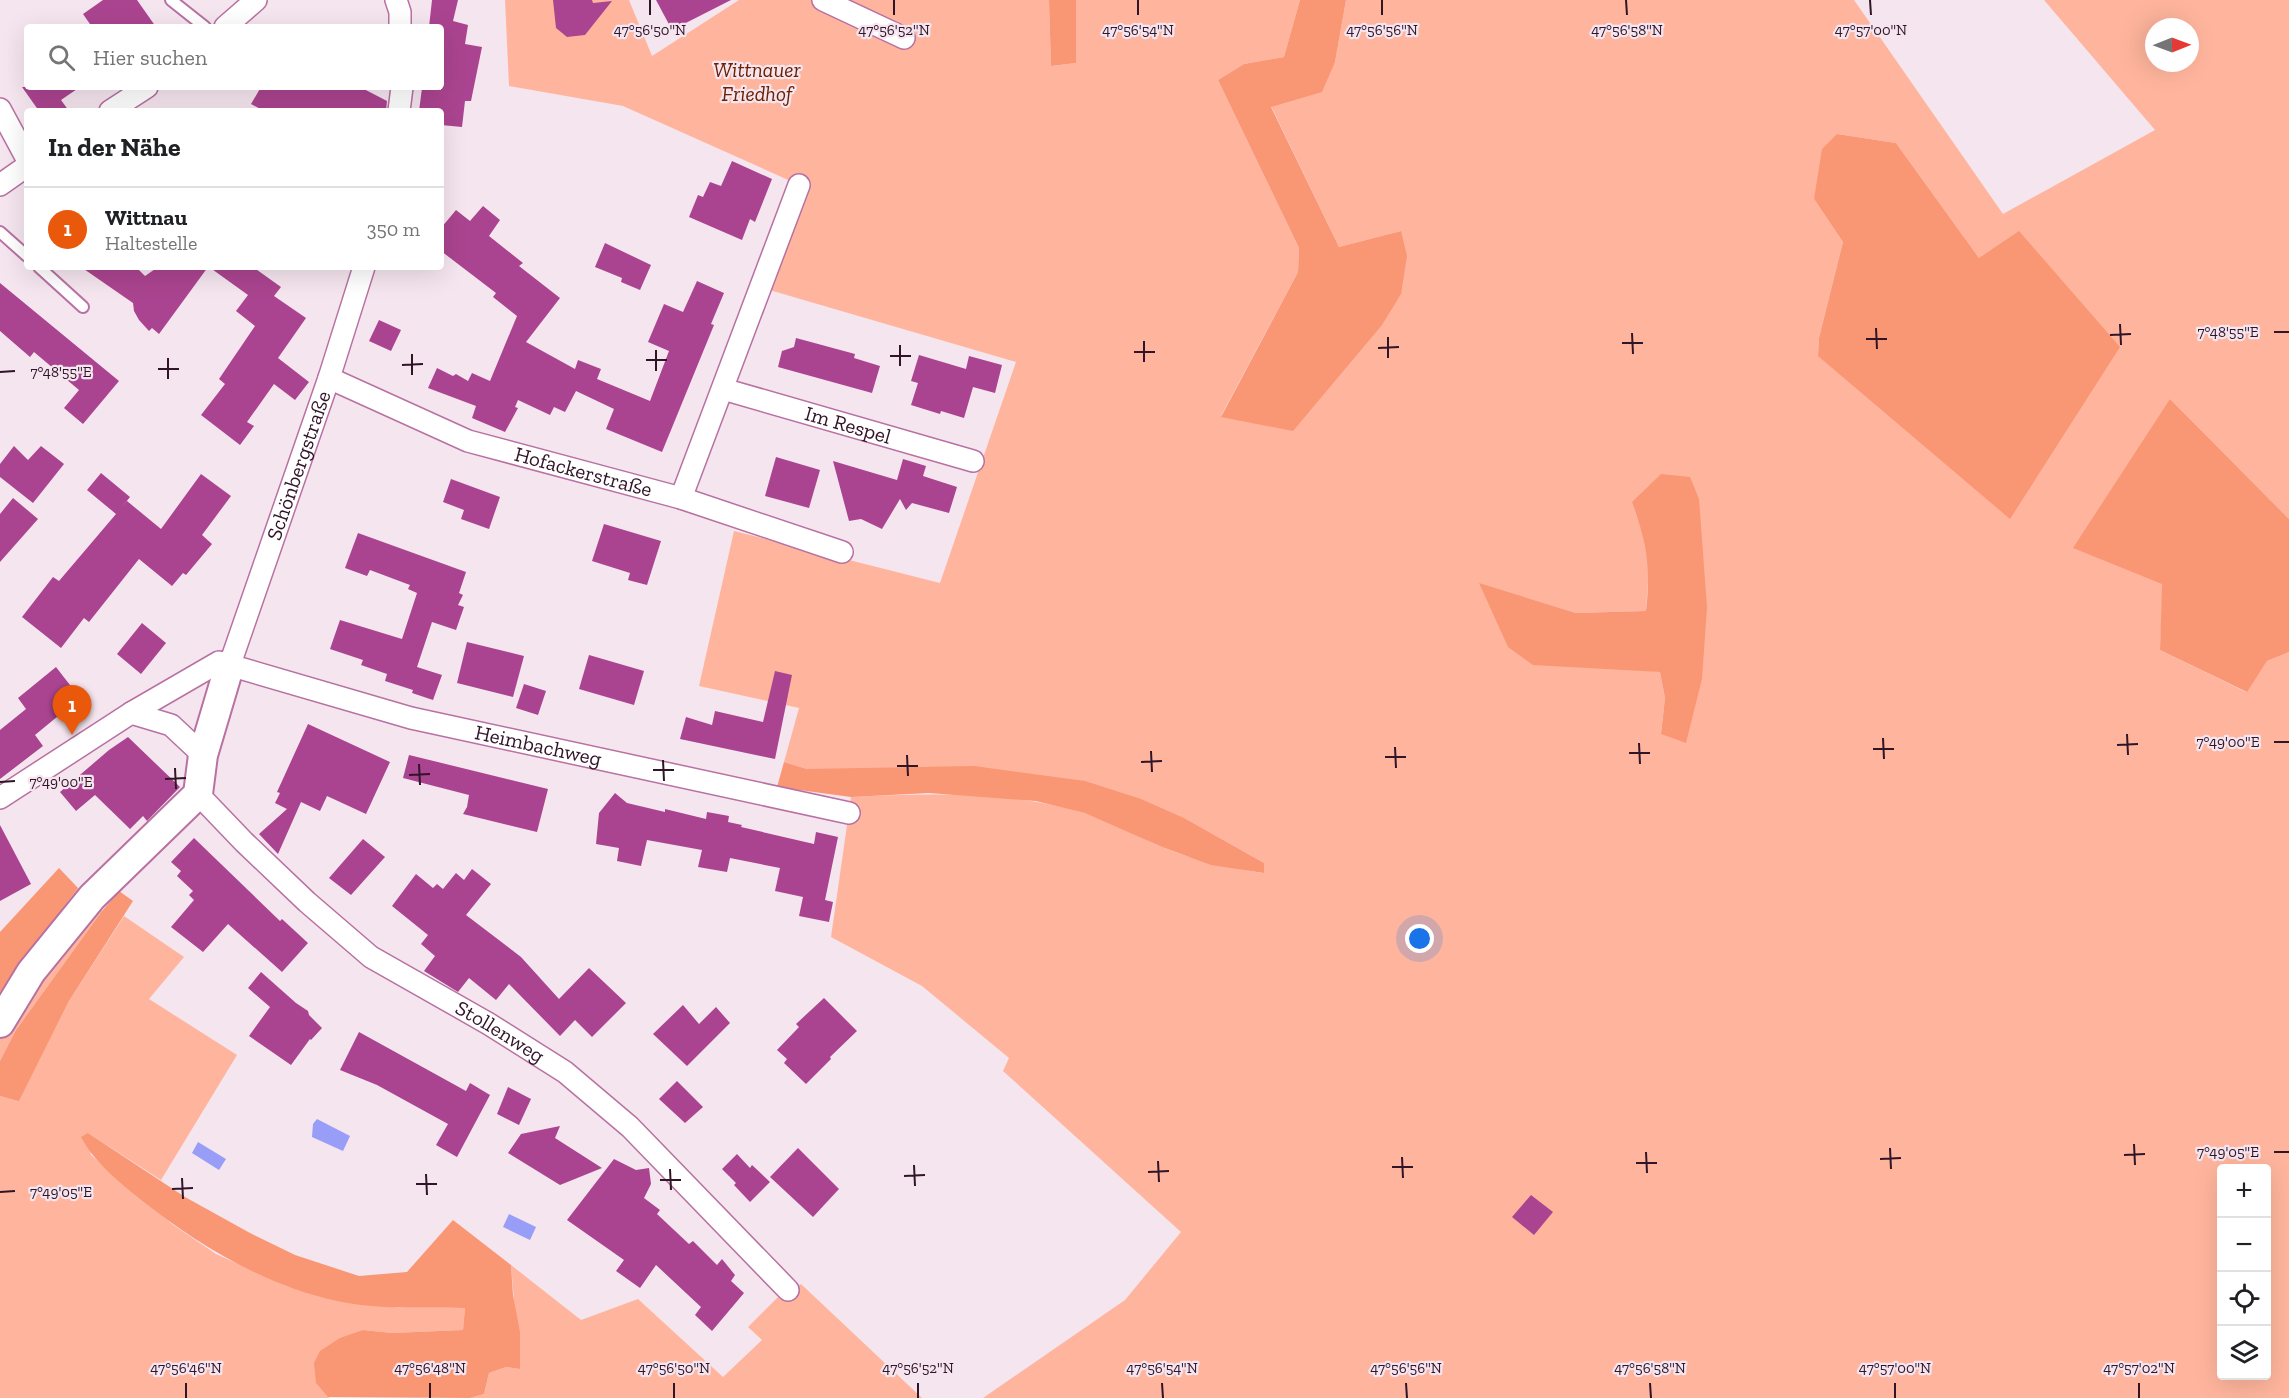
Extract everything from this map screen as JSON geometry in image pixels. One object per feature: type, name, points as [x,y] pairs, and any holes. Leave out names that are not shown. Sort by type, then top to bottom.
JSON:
[{"type":"street","points":[[228,24],[256,0]]},
{"type":"street","points":[[396,0],[400,12],[400,24]]},
{"type":"street","points":[[823,0],[904,38]]},
{"type":"street","points":[[115,108],[142,90]]},
{"type":"street","points":[[399,108],[402,90]]},
{"type":"street","points":[[0,109],[24,153]]},
{"type":"street","points":[[0,185],[24,168]]},
{"type":"street","points":[[681,498],[799,184]]},
{"type":"street","name":"Schönbergstraße","points":[[230,664],[329,378],[363,270]]},
{"type":"street","name":"Hofackerstraße","points":[[329,378],[468,441],[681,498],[842,552]]},
{"type":"street","name":"Im Respel","points":[[723,389],[973,461]]},
{"type":"street","points":[[0,798],[131,713],[219,662],[230,664],[202,755],[198,794],[92,897],[32,972],[0,1023]]},
{"type":"street","name":"Heimbachweg","points":[[230,664],[411,718],[849,813]]},
{"type":"street","points":[[131,713],[171,725],[202,755]]},
{"type":"street","name":"Stollenweg","points":[[198,794],[259,857],[371,957],[489,1024],[565,1072],[630,1127],[788,1290]]},
{"type":"lane","points":[[171,0],[201,24]]},
{"type":"lane","points":[[0,232],[24,253]]},
{"type":"lane","points":[[42,270],[83,307]]},
{"type":"green space","name":"Wittnauer Friedhof","points":[[505,0],[629,0],[652,56],[739,0],[1049,0],[1051,66],[1076,63],[1076,0],[1300,0],[1284,57],[1244,64],[1218,80],[1299,248],[1298,272],[1221,416],[1401,231],[1339,247],[1271,106],[1335,62],[1346,0],[1854,0],[2003,214],[2155,130],[2044,0],[2289,0],[2289,519],[2170,399],[2160,650],[2246,692],[2267,661],[2289,652],[2289,1398],[983,1398],[1125,1300],[1181,1232],[1003,1071],[1009,1058],[922,986],[831,937],[851,797],[939,794],[1026,800],[1092,815],[1162,847],[1200,860],[1263,873],[1264,863],[1186,819],[807,769],[784,762],[799,708],[699,686],[734,531],[940,583],[1016,362],[766,289],[804,187],[623,106],[509,86]],"holes":[[[1837,134],[1896,143],[1979,258],[1818,356],[1819,338],[1843,242],[1814,199]],[[1632,502],[1702,679],[1661,733],[1665,698],[1660,672],[1621,668],[1480,584],[1576,613],[1646,611],[1649,567],[1642,531]]]},
{"type":"green space","points":[[78,888],[102,911],[16,1030],[0,1061],[0,992]]},
{"type":"green space","points":[[124,916],[184,957],[149,999],[237,1055],[161,1180],[88,1133],[91,1155],[172,1224],[216,1254],[287,1286],[398,1308],[465,1308],[463,1330],[392,1333],[363,1330],[328,1397],[330,1398],[0,1398],[0,1096],[19,1100],[69,1001]]},
{"type":"green space","points":[[511,1265],[581,1320],[638,1299],[723,1377],[762,1340],[748,1327],[780,1295],[801,1284],[922,1398],[470,1398],[484,1394],[489,1373],[506,1367],[520,1369]]},
{"type":"shaded area","points":[[1049,0],[1076,0],[1076,63],[1051,66]]},
{"type":"shaded area","points":[[1300,0],[1346,0],[1335,62],[1322,92],[1271,107],[1339,247],[1401,231],[1407,256],[1401,294],[1382,325],[1293,431],[1221,417],[1298,272],[1299,248],[1218,80],[1244,64],[1284,57]]},
{"type":"shaded area","points":[[1837,134],[1896,143],[1979,258],[2019,231],[2120,347],[2010,519],[1818,356],[1819,338],[1843,242],[1814,199],[1822,149]]},
{"type":"shaded area","points":[[2170,399],[2289,519],[2289,652],[2267,661],[2247,692],[2160,650],[2162,584],[2073,548]]},
{"type":"shaded area","points":[[1661,474],[1690,477],[1699,499],[1707,607],[1702,679],[1686,743],[1661,734],[1665,698],[1660,672],[1533,665],[1508,647],[1479,583],[1576,613],[1646,611],[1648,568],[1641,531],[1632,502]]},
{"type":"shaded area","points":[[784,762],[807,769],[974,766],[1085,781],[1141,799],[1186,819],[1264,863],[1264,873],[1211,865],[1162,847],[1085,813],[1036,801],[929,793],[851,797],[777,787]]},
{"type":"shaded area","points":[[59,868],[78,888],[0,992],[0,932]]},
{"type":"shaded area","points":[[119,891],[133,901],[69,1001],[19,1101],[0,1096],[0,1061],[16,1030]]},
{"type":"shaded area","points":[[88,1133],[185,1197],[250,1233],[295,1255],[359,1276],[407,1272],[453,1220],[511,1265],[513,1295],[520,1332],[520,1369],[506,1367],[489,1373],[484,1394],[470,1398],[328,1397],[316,1383],[314,1363],[320,1351],[340,1338],[363,1330],[392,1333],[463,1330],[465,1308],[401,1308],[353,1304],[310,1294],[258,1274],[185,1232],[132,1192],[107,1171],[86,1146],[81,1137]]},
{"type":"water","points":[[317,1119],[350,1136],[343,1151],[312,1137],[313,1124]]},
{"type":"water","points":[[198,1142],[226,1159],[219,1170],[192,1153]]},
{"type":"water","points":[[509,1214],[536,1227],[530,1240],[503,1227]]},
{"type":"building","points":[[103,0],[137,0],[154,24],[90,24],[83,14]]},
{"type":"building","points":[[432,0],[458,0],[453,21],[468,25],[465,44],[482,47],[471,101],[465,101],[462,127],[444,125],[444,108],[419,108],[422,90],[444,90],[444,24],[429,24]]},
{"type":"building","points":[[553,0],[592,0],[593,3],[612,1],[585,35],[567,37],[556,28]]},
{"type":"building","points":[[656,0],[731,0],[672,30]]},
{"type":"building","points":[[24,90],[76,90],[61,100],[67,108],[37,108]]},
{"type":"building","points":[[259,90],[366,90],[387,101],[386,108],[258,108],[251,104]]},
{"type":"building","points":[[732,161],[772,179],[755,222],[750,219],[742,240],[689,217],[698,195],[703,197],[710,182],[721,186]]},
{"type":"building","points":[[483,206],[500,220],[489,236],[523,263],[519,266],[560,298],[526,342],[575,369],[578,360],[601,369],[597,379],[650,401],[669,351],[648,342],[664,304],[683,312],[697,281],[724,293],[711,324],[714,325],[662,452],[606,429],[614,409],[576,391],[565,412],[554,407],[550,415],[518,400],[515,407],[518,408],[505,432],[472,418],[476,406],[428,388],[437,368],[453,376],[456,374],[468,381],[472,373],[490,381],[517,316],[493,297],[496,293],[444,253],[444,224],[456,210],[470,221]]},
{"type":"building","points":[[605,243],[651,265],[640,290],[621,282],[622,278],[595,267]]},
{"type":"building","points":[[85,270],[139,270],[145,276],[154,270],[206,270],[159,334],[152,328],[149,331],[139,320],[133,303]]},
{"type":"building","points":[[213,270],[257,270],[281,287],[274,296],[306,318],[278,358],[309,382],[295,400],[274,384],[247,422],[254,426],[240,445],[201,415],[225,384],[219,379],[255,326],[236,311],[248,295]]},
{"type":"building","points":[[0,283],[119,381],[83,424],[64,408],[79,390],[34,352],[30,357],[0,331]]},
{"type":"building","points":[[379,320],[401,330],[391,351],[369,341]]},
{"type":"building","points":[[796,338],[855,354],[854,358],[880,366],[872,393],[778,367],[782,351],[794,347]]},
{"type":"building","points":[[919,355],[966,369],[969,356],[1002,365],[995,393],[973,387],[964,418],[941,411],[940,414],[911,405],[918,383],[911,381]]},
{"type":"building","points":[[14,446],[28,460],[41,446],[64,464],[33,503],[0,477],[0,464]]},
{"type":"building","points":[[776,457],[820,470],[809,508],[765,496]]},
{"type":"building","points":[[903,459],[926,466],[923,476],[957,487],[949,513],[912,503],[906,510],[900,499],[882,529],[861,519],[849,521],[833,461],[897,480]]},
{"type":"building","points":[[101,473],[130,497],[122,507],[127,501],[161,529],[201,474],[231,496],[202,535],[212,544],[186,575],[183,573],[172,586],[139,559],[89,622],[84,618],[61,648],[22,617],[53,577],[59,581],[116,514],[87,490]]},
{"type":"building","points":[[451,479],[500,497],[489,529],[461,519],[464,510],[443,502]]},
{"type":"building","points":[[13,498],[38,519],[0,562],[0,514]]},
{"type":"building","points":[[604,524],[661,541],[647,585],[628,580],[630,573],[592,561]]},
{"type":"building","points":[[358,533],[466,572],[459,593],[463,595],[458,605],[464,607],[456,630],[432,622],[417,667],[442,675],[433,700],[412,693],[413,690],[385,681],[387,674],[361,665],[363,660],[330,649],[340,620],[402,639],[417,593],[408,589],[410,585],[370,570],[367,576],[345,568]]},
{"type":"building","points":[[142,623],[166,643],[141,674],[117,654]]},
{"type":"building","points":[[467,642],[524,656],[513,697],[457,683]]},
{"type":"building","points":[[589,655],[644,671],[634,705],[579,689]]},
{"type":"building","points":[[56,667],[80,698],[35,735],[43,746],[0,779],[0,730],[26,709],[18,698]]},
{"type":"building","points":[[775,671],[792,675],[775,759],[680,739],[686,717],[712,725],[715,711],[763,722]]},
{"type":"building","points":[[524,684],[546,691],[538,715],[516,708]]},
{"type":"building","points":[[308,724],[390,762],[366,814],[327,796],[320,811],[301,802],[278,854],[259,834],[287,809],[275,803],[280,793],[277,792]]},
{"type":"building","points":[[128,737],[180,787],[147,821],[143,816],[130,829],[95,795],[76,811],[60,792],[109,750]]},
{"type":"building","points":[[409,755],[548,789],[537,832],[463,814],[469,795],[403,778]]},
{"type":"building","points":[[615,793],[627,803],[706,819],[707,812],[729,816],[728,822],[742,825],[741,827],[814,844],[816,832],[838,837],[825,900],[833,902],[829,922],[799,916],[803,897],[775,891],[780,868],[730,858],[727,872],[698,867],[702,850],[647,840],[641,866],[617,861],[619,848],[596,844],[599,813]]},
{"type":"building","points":[[0,825],[31,884],[0,901]]},
{"type":"building","points":[[194,838],[280,921],[282,919],[308,943],[282,972],[228,924],[203,952],[171,927],[194,900],[189,895],[193,891],[177,876],[181,871],[171,862]]},
{"type":"building","points":[[363,839],[385,857],[351,895],[329,878]]},
{"type":"building","points":[[472,869],[491,884],[466,915],[521,957],[559,999],[589,968],[626,1003],[592,1037],[575,1020],[560,1036],[509,984],[496,1000],[469,978],[458,992],[424,971],[435,956],[421,944],[428,935],[392,906],[416,874],[433,888],[437,884],[443,889],[456,873],[464,880]]},
{"type":"building","points":[[261,972],[308,1011],[322,1028],[310,1039],[291,1065],[249,1036],[270,1007],[248,988]]},
{"type":"building","points":[[824,998],[857,1031],[806,1084],[784,1063],[787,1059],[777,1050],[799,1027],[796,1024]]},
{"type":"building","points":[[683,1005],[699,1024],[716,1007],[730,1023],[687,1066],[653,1034]]},
{"type":"building","points":[[359,1032],[466,1091],[470,1083],[490,1095],[457,1157],[436,1145],[448,1124],[377,1085],[340,1070]]},
{"type":"building","points":[[677,1081],[703,1107],[685,1123],[659,1099]]},
{"type":"building","points":[[508,1087],[531,1099],[519,1125],[497,1114]]},
{"type":"building","points":[[560,1126],[555,1138],[602,1168],[560,1185],[508,1153],[521,1134]]},
{"type":"building","points":[[798,1148],[839,1189],[813,1217],[770,1177]]},
{"type":"building","points":[[737,1154],[750,1168],[752,1165],[770,1182],[750,1202],[722,1169]]},
{"type":"building","points":[[614,1159],[636,1170],[649,1168],[651,1184],[644,1198],[660,1210],[657,1214],[689,1244],[693,1241],[717,1265],[722,1259],[735,1275],[731,1281],[744,1293],[712,1331],[695,1315],[701,1307],[656,1265],[640,1288],[616,1271],[624,1260],[567,1220]]},
{"type":"building","points":[[1531,1195],[1553,1212],[1534,1235],[1512,1217]]},
{"type":"place","name":"Wittnau","points":[[72,735]]}]
